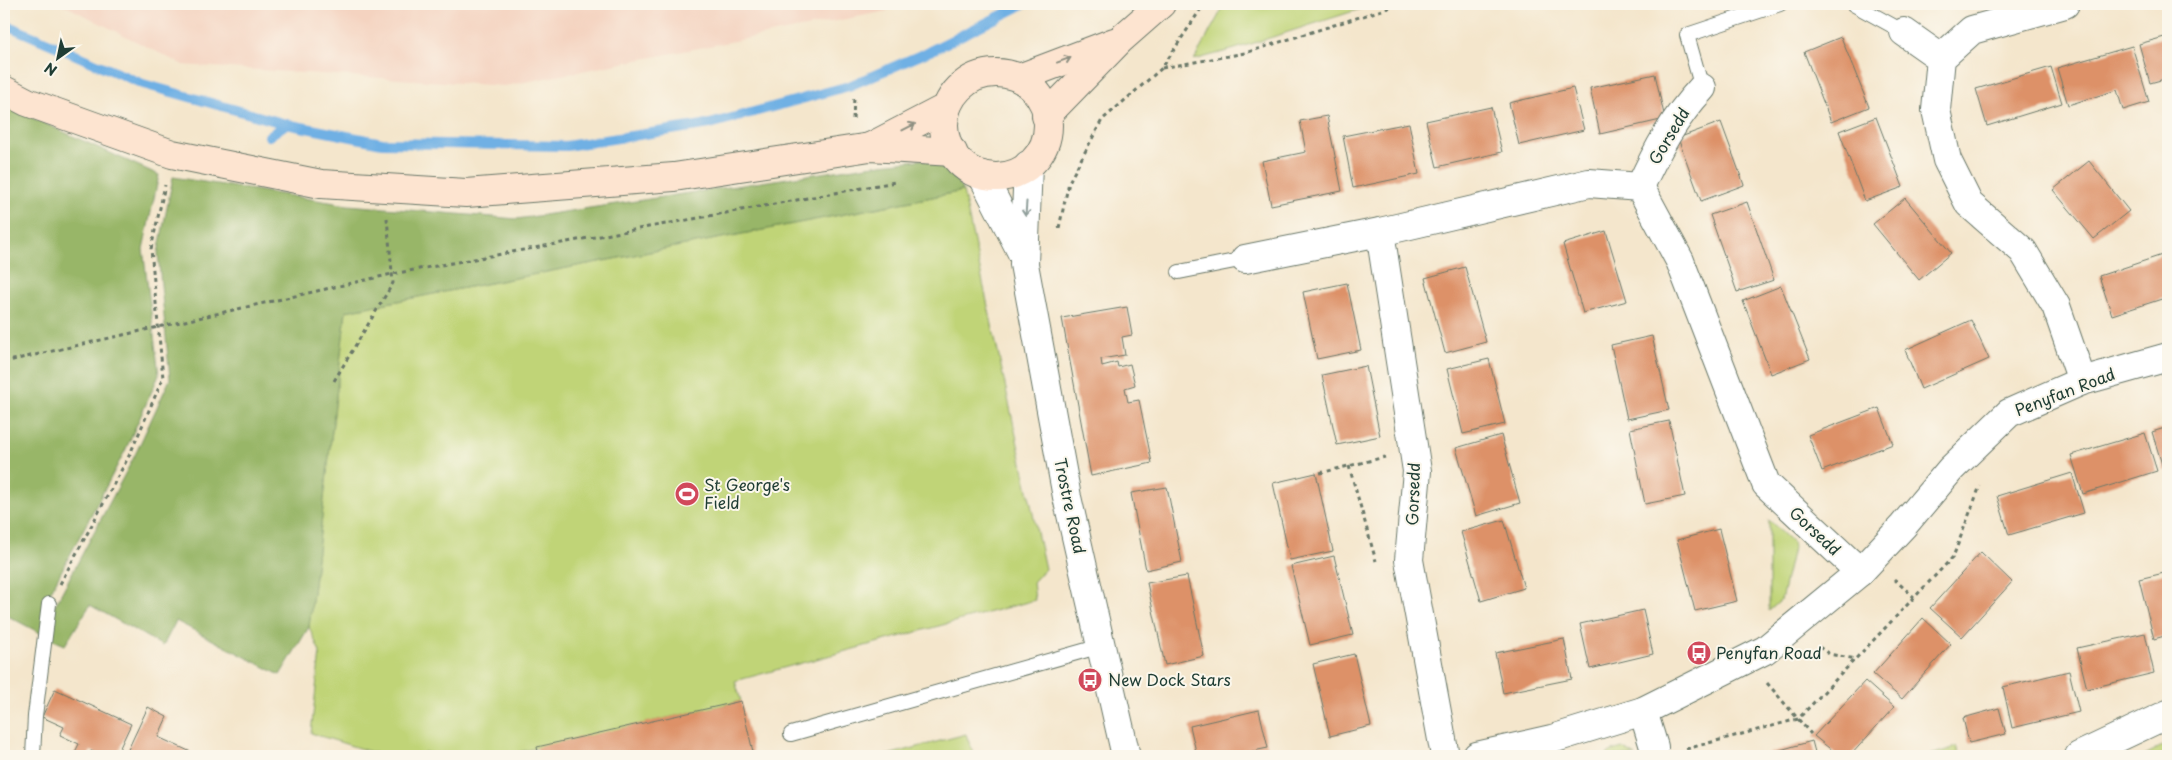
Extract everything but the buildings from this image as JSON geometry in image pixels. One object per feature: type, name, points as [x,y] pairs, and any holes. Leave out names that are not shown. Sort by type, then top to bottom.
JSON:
[{"type":"main road","points":[[1046,116],[1120,40],[1161,4]]},
{"type":"main road","points":[[1019,78],[1120,40]]},
{"type":"main road","points":[[993,72],[1019,78],[1036,92],[1044,106],[1046,138],[1039,153],[1028,165],[1015,173],[999,176],[982,175],[968,168],[947,143],[944,127],[947,107],[952,96],[963,84],[977,76],[993,72]]},
{"type":"main road","points":[[4,90],[28,102],[172,154],[321,184],[466,193],[674,177],[870,147],[953,152]]},
{"type":"main road","points":[[870,147],[947,107]]},
{"type":"street","points":[[2065,4],[1972,30],[1941,58],[1936,110],[1947,160],[1969,204],[2023,251],[2056,306],[2082,382]]},
{"type":"street","points":[[1904,32],[1941,58]]},
{"type":"street","name":"Gorsedd","points":[[1702,88],[1681,111],[1654,156],[1640,187],[1680,261],[1766,484],[1860,572]]},
{"type":"street","name":"Trostre Road","points":[[1028,165],[1023,254],[1067,498],[1126,756]]},
{"type":"street","name":"Trostre Road","points":[[982,175],[1023,254]]},
{"type":"street","points":[[1245,259],[1380,232],[1589,183],[1640,187]]},
{"type":"street","name":"Gorsedd","points":[[1380,232],[1417,471],[1409,560],[1445,756]]},
{"type":"street","name":"Penyfan Road","points":[[1477,756],[1554,748],[1643,711],[1765,650],[1860,572],[1903,526],[1951,469],[2009,413],[2082,382],[2168,356]]},
{"type":"street","points":[[1643,711],[1654,747],[1654,756]]},
{"type":"street","points":[[2079,756],[2168,714]]},
{"type":"lane","points":[[1702,88],[1687,35],[1780,4]]},
{"type":"lane","points":[[1853,4],[1904,32]]},
{"type":"lane","points":[[1179,272],[1245,259]]},
{"type":"lane","points":[[32,756],[49,604]]},
{"type":"lane","points":[[791,734],[1101,646]]},
{"type":"path","points":[[1057,236],[1069,182],[1102,120],[1162,68],[1204,4]]},
{"type":"path","points":[[1162,68],[1245,53],[1401,4]]},
{"type":"path","points":[[49,604],[130,454],[163,378],[151,249],[172,154]]},
{"type":"path","points":[[4,362],[159,325],[392,274],[901,181]]},
{"type":"path","points":[[334,381],[393,283],[384,188]]},
{"type":"path","points":[[1320,473],[1390,456]]},
{"type":"path","points":[[1349,466],[1378,567]]},
{"type":"path","points":[[1685,749],[1798,719],[1953,557],[1981,483]]},
{"type":"path","points":[[1889,575],[1914,597]]},
{"type":"path","points":[[1816,644],[1829,654],[1856,659]]},
{"type":"path","points":[[1765,680],[1811,734]]},
{"type":"shaded area","points":[[62,4],[886,4],[887,11],[505,86],[183,65]]},
{"type":"green space","points":[[1225,4],[1376,4],[1235,49],[1194,60]]},
{"type":"green space","points":[[4,105],[159,175],[143,249],[159,375],[125,451],[45,602],[42,634],[4,614]]},
{"type":"green space","points":[[927,159],[953,174],[963,191],[346,311],[309,627],[280,675],[176,621],[163,646],[90,605],[65,645],[51,639],[54,607],[134,457],[170,379],[158,253],[173,177],[348,205],[517,219],[881,164]]},
{"type":"green space","name":"St George's Field","points":[[963,191],[1045,569],[1033,582],[1035,600],[735,681],[741,701],[502,756],[440,756],[424,752],[422,756],[384,756],[311,733],[320,652],[309,627],[346,311]]},
{"type":"green space","points":[[1769,520],[1794,544],[1781,600],[1769,611]]},
{"type":"green space","points":[[966,734],[974,756],[884,756]]},
{"type":"green space","points":[[2168,743],[2168,756],[2143,756]]},
{"type":"green space","points":[[1956,747],[1961,756],[1927,756]]},
{"type":"green space","points":[[1622,748],[1636,756],[1605,756],[1610,752]]},
{"type":"waterway","points":[[4,24],[143,84],[286,124],[382,143],[566,146],[710,124],[849,86],[930,51],[1024,4]]},
{"type":"waterway","points":[[269,136],[286,124]]},
{"type":"place","name":"St George's Field","points":[[687,494]]},
{"type":"place","name":"Penyfan Road","points":[[1699,653]]},
{"type":"place","name":"New Dock Stars","points":[[1090,680]]}]
